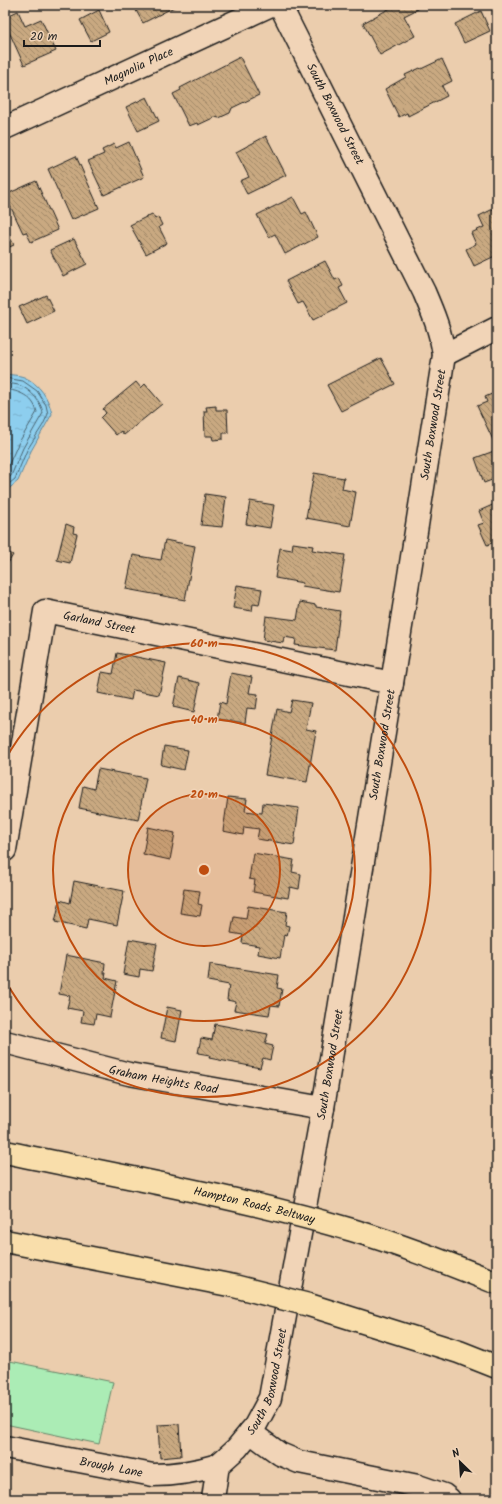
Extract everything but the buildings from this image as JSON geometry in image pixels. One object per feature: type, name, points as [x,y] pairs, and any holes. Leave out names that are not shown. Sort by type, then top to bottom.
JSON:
[{"type":"highway","name":"Hampton Roads Beltway","points":[[5,1152],[257,1204],[353,1230],[440,1260],[497,1283]]},
{"type":"highway","points":[[5,1241],[234,1286],[309,1305],[459,1352],[497,1367]]},
{"type":"street","name":"Magnolia Place","points":[[5,128],[271,5]]},
{"type":"street","name":"South Boxwood Street","points":[[218,1465],[237,1448],[255,1426],[270,1398],[323,1108],[444,355],[442,338],[436,319],[424,292],[280,5]]},
{"type":"street","points":[[444,355],[497,328]]},
{"type":"street","name":"Garland Street","points":[[5,850],[45,611],[392,683]]},
{"type":"street","name":"Graham Heights Road","points":[[5,1042],[129,1074],[323,1108]]},
{"type":"street","points":[[250,1432],[280,1454],[299,1462],[418,1486],[448,1499]]},
{"type":"street","name":"Brough Lane","points":[[5,1447],[153,1476],[195,1472],[218,1465]]},
{"type":"street","points":[[213,1499],[218,1465]]},
{"type":"green space","points":[[5,1360],[113,1382],[99,1444],[5,1424]]},
{"type":"water","points":[[5,374],[22,376],[35,384],[43,392],[49,403],[52,414],[31,451],[18,481],[5,492]]}]
